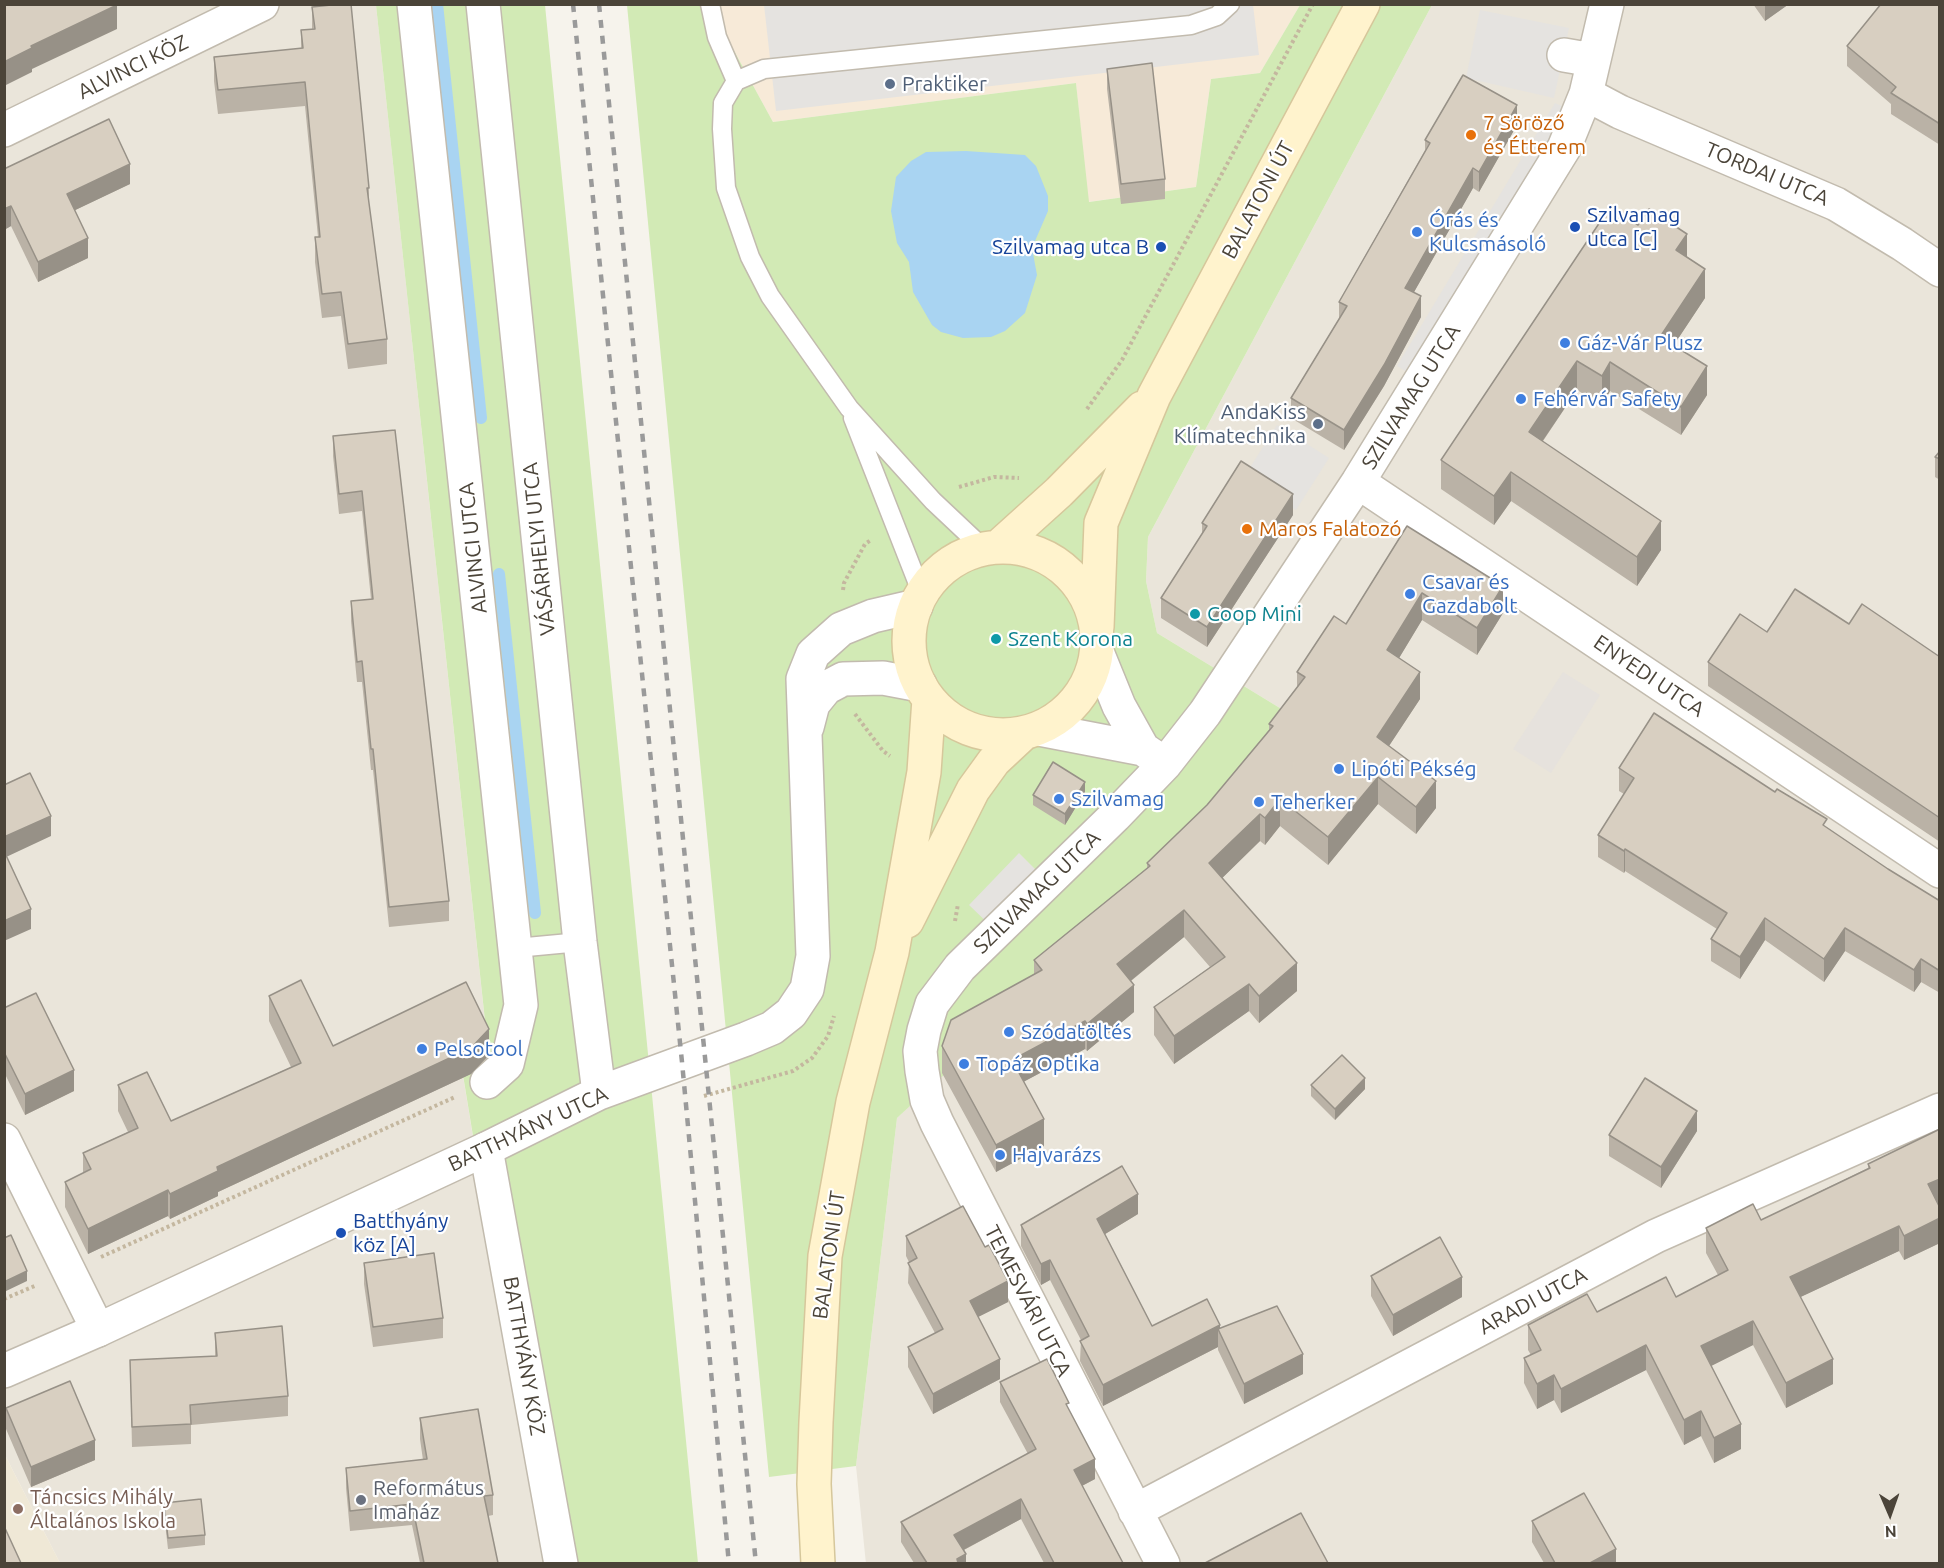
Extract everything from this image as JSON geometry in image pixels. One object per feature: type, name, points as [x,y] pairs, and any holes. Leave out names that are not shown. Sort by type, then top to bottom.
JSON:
[{"type":"main road","name":"BALATONI ÚT","points":[[1097,639],[1101,523],[1154,396],[1363,4]]},
{"type":"main road","name":"BALATONI ÚT","points":[[991,548],[1059,492],[1154,396]]},
{"type":"main road","points":[[991,548],[1026,549],[1051,560],[1073,578],[1089,600],[1097,639],[1091,676],[1079,698],[1061,716],[1031,731],[997,735],[971,730],[948,717],[925,692],[913,667],[909,646],[910,626],[919,600],[938,573],[959,558],[991,548]]},
{"type":"main road","name":"BALATONI ÚT","points":[[818,1563],[814,1484],[825,1256],[853,1102],[892,952],[924,772],[925,692]]},
{"type":"main road","name":"BALATONI ÚT","points":[[892,952],[973,790],[994,761],[1031,731]]},
{"type":"street","name":"ALVINCI KÖZ","points":[[4,130],[262,4]]},
{"type":"street","name":"ALVINCI UTCA","points":[[414,4],[521,1005],[507,1064],[487,1082]]},
{"type":"street","name":"VÁSÁRHELYI UTCA","points":[[483,4],[580,942],[599,1093]]},
{"type":"street","name":"SZILVAMAG UTCA","points":[[924,1030],[932,1004],[957,970],[1116,816],[1154,756],[1205,713],[1358,482],[1564,148],[1586,94],[1578,57],[1607,4]]},
{"type":"street","name":"TORDAI UTCA","points":[[1586,94],[1620,112],[1836,204],[1940,270]]},
{"type":"street","name":"ENYEDI UTCA","points":[[1358,482],[1940,871]]},
{"type":"street","name":"BATTHYÁNY UTCA","points":[[4,1371],[98,1330],[486,1149],[599,1093],[772,1028],[791,1013],[807,989],[813,956],[803,679],[813,654],[841,629],[873,615],[919,600]]},
{"type":"street","points":[[1097,639],[1119,706],[1154,756]]},
{"type":"street","points":[[843,679],[883,678],[925,692]]},
{"type":"street","name":"BATTHYÁNY UTCA","points":[[806,729],[813,704],[826,688],[843,679]]},
{"type":"street","points":[[1031,731],[1154,756]]},
{"type":"street","name":"TEMESVÁRI UTCA","points":[[924,1030],[920,1051],[922,1071],[927,1100],[937,1123],[1163,1563]]},
{"type":"street","name":"ARADI UTCA","points":[[1135,1511],[1656,1236],[1940,1110]]},
{"type":"street","points":[[4,1140],[98,1330]]},
{"type":"street","name":"BATTHYÁNY KÖZ","points":[[486,1149],[561,1563]]},
{"type":"lane","points":[[710,4],[717,37],[736,81]]},
{"type":"lane","points":[[991,548],[933,501],[849,408],[770,296],[738,226],[726,188],[722,129],[723,103],[736,81],[764,69],[1191,25],[1217,16],[1230,4]]},
{"type":"lane","points":[[849,408],[895,526],[919,600]]},
{"type":"lane","points":[[516,948],[580,942]]},
{"type":"path","points":[[1083,415],[1122,360],[1313,4]]},
{"type":"path","points":[[933,501],[951,489],[994,477],[1026,478]]},
{"type":"path","points":[[841,629],[844,583],[865,544],[895,526]]},
{"type":"path","points":[[843,679],[844,699],[883,751],[898,762]]},
{"type":"path","points":[[957,970],[952,955],[952,937],[959,901]]},
{"type":"path","points":[[812,1058],[828,1036],[835,1014]]},
{"type":"path","points":[[4,1299],[487,1082]]},
{"type":"shaded area","points":[[5,5],[376,5],[489,1059],[463,1076],[543,1563],[60,1563],[5,1455]]},
{"type":"shaded area","name":"Praktiker","points":[[709,5],[1300,5],[1260,73],[1211,79],[1196,187],[1088,202],[1076,83],[773,122]]},
{"type":"shaded area","name":"Praktiker","points":[[764,5],[1253,5],[1259,55],[776,111]]},
{"type":"shaded area","points":[[1432,5],[1939,5],[1939,1563],[866,1564],[856,1466],[897,1118],[1027,997],[1288,713],[1157,633],[1146,581],[1148,537]]},
{"type":"shaded area","points":[[1480,10],[1569,28],[1554,98],[1466,78]]},
{"type":"shaded area","points":[[1555,103],[1578,113],[1422,381],[1397,366]]},
{"type":"shaded area","points":[[1277,425],[1329,458],[1296,510],[1244,477]]},
{"type":"shaded area","points":[[1563,672],[1600,695],[1551,773],[1513,749]]},
{"type":"shaded area","points":[[1019,853],[1047,881],[997,932],[969,905]]},
{"type":"shaded area","name":"Táncsics Mihály Általános Iskola","points":[[5,1455],[60,1563],[5,1563]]},
{"type":"green space","points":[[376,5],[545,5],[698,1563],[543,1563],[463,1075],[489,1058]]},
{"type":"green space","points":[[627,5],[709,5],[773,122],[1076,83],[1089,202],[1196,187],[1211,79],[1260,73],[1300,5],[1432,5],[1148,537],[1146,581],[1157,633],[1288,713],[1211,830],[897,1118],[856,1466],[769,1477]]},
{"type":"water","points":[[966,151],[1025,155],[1036,166],[1048,196],[1048,211],[1032,248],[1037,275],[1025,313],[1005,331],[991,337],[963,338],[941,332],[932,325],[913,292],[909,262],[897,243],[891,211],[896,177],[911,161],[926,152]]},
{"type":"building","points":[[4,4],[117,5],[31,46],[32,48],[4,62]]},
{"type":"building","points":[[351,4],[369,188],[367,188],[387,339],[348,344],[341,292],[322,294],[315,237],[320,237],[305,82],[218,90],[214,57],[303,48],[301,30],[315,29],[312,7]]},
{"type":"building","points":[[1881,4],[1940,4],[1940,124],[1891,93],[1896,87],[1847,46]]},
{"type":"building","points":[[1152,63],[1165,179],[1121,184],[1107,69]]},
{"type":"building","points":[[1463,75],[1517,105],[1479,172],[1473,168],[1405,288],[1421,296],[1384,365],[1344,430],[1291,398],[1347,306],[1339,302],[1430,143],[1425,140]]},
{"type":"building","points":[[109,119],[130,164],[67,194],[88,238],[38,262],[11,206],[4,209],[4,169]]},
{"type":"building","points":[[1610,207],[1638,225],[1649,209],[1687,234],[1676,250],[1705,269],[1660,337],[1707,366],[1681,407],[1610,362],[1602,376],[1577,361],[1529,432],[1661,521],[1637,557],[1511,472],[1494,496],[1441,460]]},
{"type":"building","points":[[395,430],[449,901],[389,907],[373,749],[371,749],[362,661],[357,662],[351,601],[373,599],[362,491],[339,494],[333,436]]},
{"type":"building","points":[[1241,461],[1293,494],[1207,627],[1161,598],[1207,526],[1202,523]]},
{"type":"building","points":[[1407,526],[1503,586],[1477,628],[1422,593],[1387,650],[1420,672],[1377,737],[1436,781],[1416,807],[1378,777],[1328,837],[1280,799],[1265,818],[1260,814],[1209,863],[1297,963],[1259,996],[1249,984],[1174,1036],[1154,1007],[1225,957],[1184,910],[1117,964],[1134,985],[1087,1024],[1085,1021],[1012,1060],[1044,1119],[996,1145],[942,1046],[951,1020],[1042,970],[1034,960],[1150,866],[1147,863],[1207,805],[1273,726],[1269,724],[1305,677],[1297,672],[1334,616],[1346,624]]},
{"type":"building","points":[[1795,589],[1849,624],[1862,604],[1940,657],[1940,818],[1708,662],[1740,614],[1767,632]]},
{"type":"building","points":[[1654,713],[1775,792],[1777,789],[1827,819],[1823,825],[1940,901],[1940,971],[1921,959],[1914,970],[1845,928],[1824,959],[1765,918],[1740,957],[1711,939],[1727,913],[1625,849],[1624,851],[1598,835],[1634,778],[1619,768]]},
{"type":"building","name":"Szilvamag","points":[[1053,762],[1085,782],[1065,814],[1033,795]]},
{"type":"building","points":[[30,773],[51,816],[4,837],[4,785]]},
{"type":"building","points":[[4,851],[31,909],[4,921]]},
{"type":"building","points":[[301,980],[333,1046],[466,982],[489,1029],[471,1048],[217,1167],[218,1171],[170,1194],[168,1190],[88,1229],[65,1182],[91,1169],[83,1153],[138,1128],[118,1085],[147,1072],[171,1121],[301,1063],[269,996]]},
{"type":"building","points":[[36,993],[74,1070],[25,1094],[4,1052],[4,1008]]},
{"type":"building","points":[[1342,1055],[1365,1078],[1335,1109],[1311,1085]]},
{"type":"building","points":[[1645,1078],[1697,1111],[1661,1167],[1609,1135]]},
{"type":"building","points":[[1940,1129],[1940,1179],[1928,1184],[1940,1208],[1940,1218],[1904,1236],[1899,1226],[1790,1277],[1833,1359],[1786,1383],[1753,1321],[1701,1346],[1741,1424],[1714,1438],[1701,1411],[1684,1420],[1646,1345],[1561,1389],[1554,1375],[1537,1384],[1524,1358],[1541,1350],[1528,1325],[1587,1294],[1597,1312],[1666,1277],[1676,1297],[1728,1270],[1706,1228],[1753,1204],[1761,1220],[1870,1168],[1868,1164]]},
{"type":"building","points":[[1122,1166],[1138,1194],[1097,1219],[1152,1326],[1207,1299],[1220,1325],[1103,1385],[1080,1341],[1089,1336],[1050,1260],[1041,1264],[1021,1225]]},
{"type":"building","points":[[963,1206],[985,1247],[989,1245],[1008,1281],[970,1301],[1000,1359],[933,1394],[908,1347],[943,1329],[908,1263],[917,1258],[906,1236]]},
{"type":"building","points":[[11,1235],[27,1271],[4,1282],[4,1238]]},
{"type":"building","points":[[1440,1237],[1462,1277],[1393,1315],[1371,1276]]},
{"type":"building","points":[[434,1253],[443,1318],[373,1327],[364,1263]]},
{"type":"building","points":[[1277,1306],[1303,1354],[1244,1384],[1218,1329]]},
{"type":"building","points":[[282,1326],[288,1396],[190,1405],[191,1424],[132,1427],[130,1360],[217,1356],[215,1333]]},
{"type":"building","points":[[1047,1359],[1069,1403],[1066,1404],[1095,1459],[1074,1470],[1123,1563],[1054,1563],[1021,1499],[954,1535],[966,1554],[957,1559],[958,1563],[927,1563],[901,1522],[1036,1449],[1000,1382]]},
{"type":"building","points":[[70,1381],[95,1440],[31,1467],[6,1408]]},
{"type":"building","points":[[478,1409],[493,1495],[484,1496],[498,1563],[424,1563],[412,1504],[350,1511],[346,1468],[427,1459],[420,1418]]},
{"type":"building","points":[[1584,1493],[1616,1549],[1590,1563],[1555,1563],[1532,1521]]},
{"type":"building","points":[[201,1499],[205,1535],[168,1538],[164,1503]]},
{"type":"building","points":[[1301,1513],[1328,1563],[1205,1563]]},
{"type":"building","points":[[4,1526],[21,1563],[4,1563]]},
{"type":"waterway","points":[[437,4],[481,418]]},
{"type":"waterway","points":[[499,574],[535,913]]},
{"type":"railway","points":[[573,4],[682,1062],[729,1564]]},
{"type":"railway","points":[[599,4],[756,1564]]},
{"type":"place","name":"Praktiker","points":[[890,84]]},
{"type":"place","name":"7 Söröző és Étterem","points":[[1471,135]]},
{"type":"place","name":"Szilvamag utca [C]","points":[[1575,227]]},
{"type":"place","name":"Órás és Kulcsmásoló","points":[[1417,232]]},
{"type":"place","name":"Szilvamag utca B","points":[[1161,247]]},
{"type":"place","name":"Gáz-Vár Plusz","points":[[1565,343]]},
{"type":"place","name":"Fehérvár Safety","points":[[1521,399]]},
{"type":"place","name":"AndaKiss Klímatechnika","points":[[1318,424]]},
{"type":"place","name":"Maros Falatozó","points":[[1247,529]]},
{"type":"place","name":"Csavar és Gazdabolt","points":[[1410,594]]},
{"type":"place","name":"Coop Mini","points":[[1195,614]]},
{"type":"place","name":"Szent Korona","points":[[996,639]]},
{"type":"place","name":"Lipóti Pékség","points":[[1339,769]]},
{"type":"place","name":"Szilvamag","points":[[1059,799]]},
{"type":"place","name":"Teherker","points":[[1259,802]]},
{"type":"place","name":"Szódatöltés","points":[[1009,1032]]},
{"type":"place","name":"Pelsotool","points":[[422,1049]]},
{"type":"place","name":"Topáz Optika","points":[[964,1064]]},
{"type":"place","name":"Hajvarázs","points":[[1000,1155]]},
{"type":"place","name":"Batthyány köz [A]","points":[[341,1233]]},
{"type":"place","name":"Református Imaház","points":[[361,1500]]},
{"type":"place","name":"Táncsics Mihály Általános Iskola","points":[[18,1509]]}]
